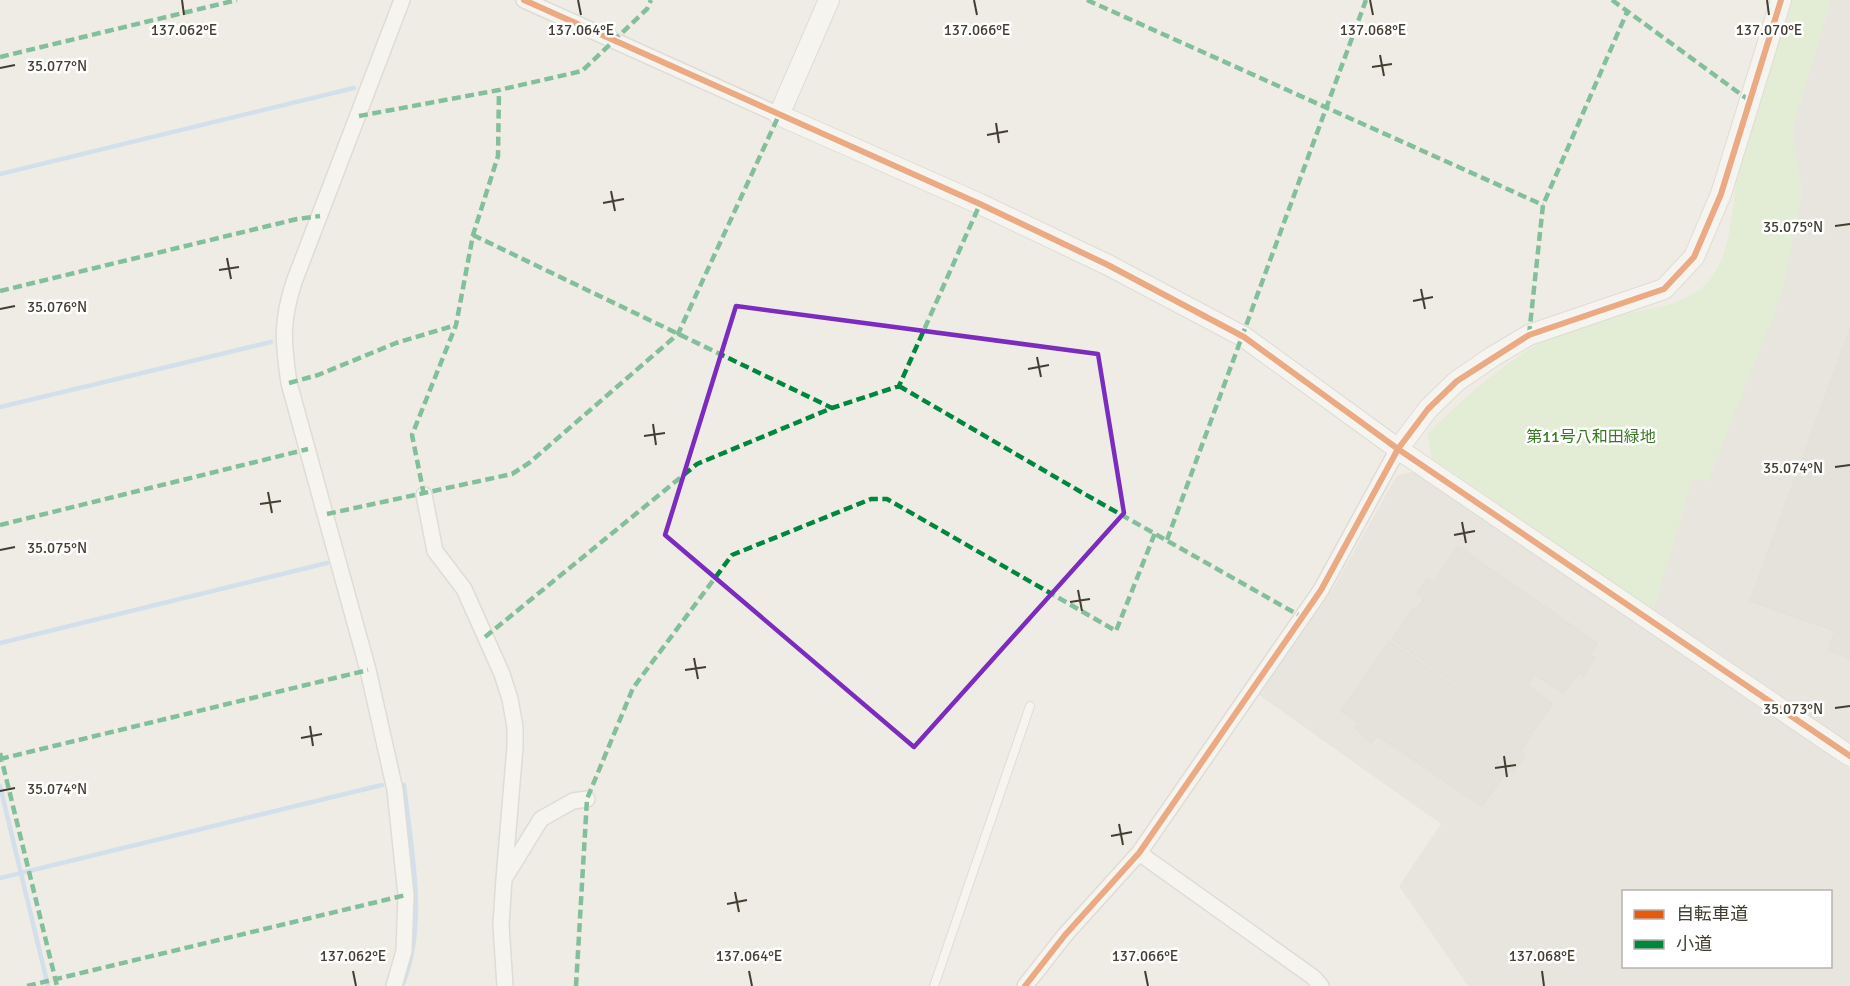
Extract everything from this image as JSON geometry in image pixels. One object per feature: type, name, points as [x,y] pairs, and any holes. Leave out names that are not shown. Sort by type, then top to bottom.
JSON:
[{"type":"street","points":[[394,986],[404,951],[406,895],[395,790],[368,670],[290,383],[283,341],[285,310],[294,282],[402,0]]},
{"type":"street","points":[[524,0],[1012,219],[1108,265],[1244,337],[1398,449],[1850,756]]},
{"type":"street","points":[[779,115],[829,0]]},
{"type":"street","points":[[1025,986],[1065,934],[1139,853],[1320,590],[1398,449],[1428,409],[1457,381],[1529,335],[1664,289],[1694,257],[1721,194],[1781,0]]},
{"type":"street","points":[[424,495],[435,551],[464,589],[510,699],[515,727],[501,925],[505,986]]},
{"type":"street","points":[[504,879],[541,819],[573,801],[587,799]]},
{"type":"street","points":[[1139,853],[1313,977],[1321,986]]},
{"type":"lane","points":[[934,986],[1030,706]]},
{"type":"highlighted area","points":[[736,306],[1098,354],[1124,513],[914,747],[665,535]]},
{"type":"shaded area","points":[[1831,0],[1850,0],[1850,744],[1653,610],[1693,477],[1708,481],[1802,193],[1792,129]]},
{"type":"shaded area","points":[[1418,471],[1850,769],[1850,986],[1468,986],[1399,886],[1441,824],[1259,695],[1333,589],[1397,475]]},
{"type":"green space","name":"第11号八和田緑地","points":[[1790,0],[1831,0],[1792,129],[1802,193],[1782,294],[1708,481],[1693,478],[1653,610],[1432,458],[1427,434],[1460,402],[1497,372],[1556,334],[1593,320],[1664,306],[1696,292],[1708,282],[1717,269],[1728,240],[1737,175],[1745,140]]},
{"type":"building","points":[[1850,329],[1850,658],[1828,650],[1835,631],[1750,601]]},
{"type":"building","points":[[1458,546],[1597,643],[1589,655],[1595,658],[1583,676],[1579,673],[1563,693],[1535,675],[1527,685],[1553,704],[1530,735],[1392,639],[1413,608],[1416,609],[1424,599],[1417,593],[1428,578],[1434,582]]},
{"type":"building","points":[[1389,641],[1530,738],[1521,751],[1526,755],[1513,773],[1508,770],[1482,806],[1378,736],[1371,743],[1355,728],[1358,723],[1341,711]]},
{"type":"waterway","points":[[0,174],[354,88]]},
{"type":"waterway","points":[[0,407],[271,342]]},
{"type":"waterway","points":[[0,643],[327,563]]},
{"type":"waterway","points":[[0,878],[382,785]]},
{"type":"waterway","points":[[402,986],[410,962],[416,912],[413,861],[404,785]]},
{"type":"waterway","points":[[0,786],[48,986]]},
{"type":"marked path","points":[[0,57],[237,0]]},
{"type":"marked path","points":[[359,116],[499,90],[582,71],[647,9],[651,0]]},
{"type":"marked path","points":[[1087,0],[1543,205]]},
{"type":"marked path","points":[[1167,540],[1366,0]]},
{"type":"marked path","points":[[1612,0],[1750,101]]},
{"type":"marked path","points":[[1529,335],[1543,205],[1627,12]]},
{"type":"marked path","points":[[424,495],[412,435],[456,325],[473,235],[498,156],[499,90]]},
{"type":"marked path","points":[[327,514],[512,474],[529,463],[678,334],[779,115]]},
{"type":"marked path","points":[[485,637],[697,464],[832,408],[899,386],[980,204]]},
{"type":"marked path","points":[[0,291],[297,219],[320,216]]},
{"type":"marked path","points":[[473,235],[832,408]]},
{"type":"marked path","points":[[289,383],[318,375],[396,343],[456,325]]},
{"type":"marked path","points":[[899,386],[1302,617]]},
{"type":"marked path","points":[[0,525],[308,449]]},
{"type":"marked path","points":[[576,986],[587,799],[633,688],[732,555],[871,499],[887,499],[1116,631],[1155,533]]},
{"type":"marked path","points":[[0,759],[368,670]]},
{"type":"marked path","points":[[0,753],[57,986]]},
{"type":"marked path","points":[[27,986],[406,895]]},
{"type":"cycle path","points":[[524,0],[980,204],[1108,265],[1244,337],[1398,449],[1850,756]]},
{"type":"cycle path","points":[[1025,986],[1065,935],[1139,853],[1321,590],[1398,449],[1428,409],[1457,381],[1529,335],[1664,289],[1694,257],[1721,194],[1781,0]]}]
